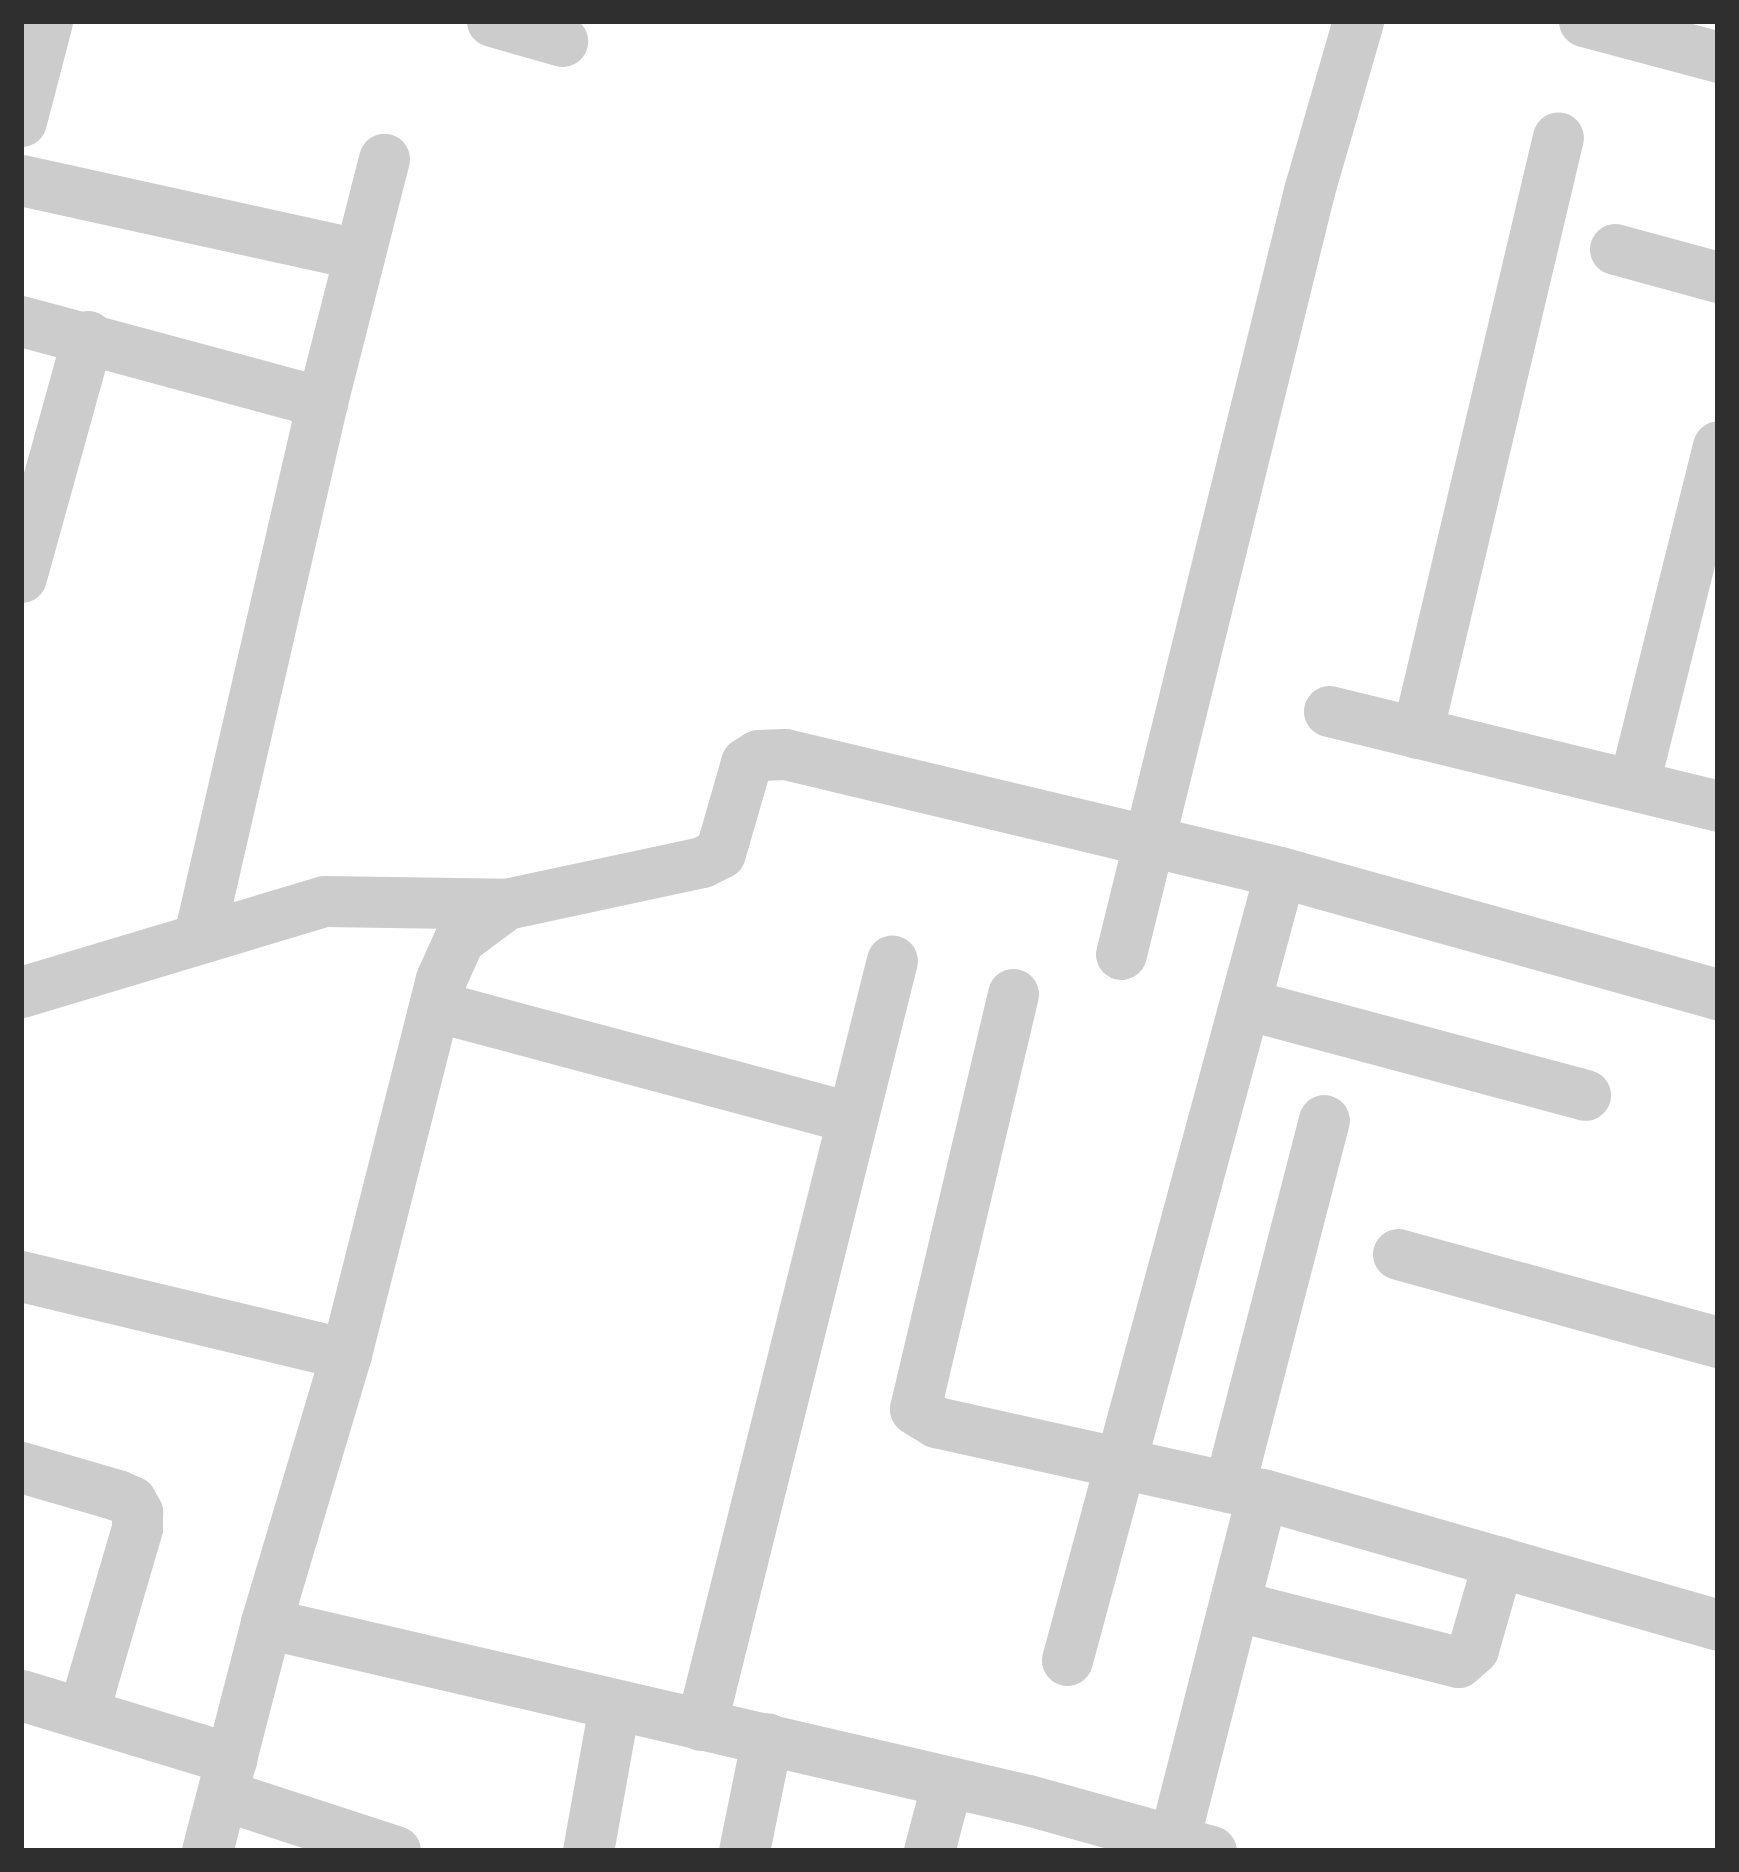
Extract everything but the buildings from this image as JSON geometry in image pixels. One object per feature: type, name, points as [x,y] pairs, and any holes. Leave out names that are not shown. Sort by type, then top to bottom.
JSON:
[{"type":"street","points":[[21,121],[47,21]]},
{"type":"street","points":[[492,21],[562,41]]},
{"type":"street","points":[[1121,954],[1309,190],[1358,21]]},
{"type":"street","points":[[1584,21],[1718,57]]},
{"type":"street","points":[[1417,733],[1558,137]]},
{"type":"street","points":[[199,936],[357,254],[384,160]]},
{"type":"street","points":[[21,180],[357,254]]},
{"type":"street","points":[[1615,249],[1718,277]]},
{"type":"street","points":[[21,321],[322,402]]},
{"type":"street","points":[[21,577],[88,336]]},
{"type":"street","points":[[1634,783],[1718,446]]},
{"type":"street","points":[[1329,711],[1718,806]]},
{"type":"street","points":[[21,992],[324,901],[506,904],[702,862],[721,853],[746,763],[758,755],[785,754],[1280,872],[1718,994]]},
{"type":"street","points":[[1067,1660],[1117,1460],[1280,872]]},
{"type":"street","points":[[208,1851],[266,1623],[346,1354],[435,1006],[459,939],[506,904]]},
{"type":"street","points":[[700,1725],[892,960]]},
{"type":"street","points":[[1013,994],[915,1409],[936,1422],[1246,1490],[1718,1625]]},
{"type":"street","points":[[1246,1004],[1585,1095]]},
{"type":"street","points":[[435,1006],[852,1118]]},
{"type":"street","points":[[266,1623],[947,1784],[1028,1799],[1185,1848],[1234,1605],[1246,1490],[1324,1120]]},
{"type":"street","points":[[1398,1254],[1718,1342]]},
{"type":"street","points":[[21,1276],[346,1354]]},
{"type":"street","points":[[21,1467],[117,1495],[131,1501],[137,1512],[83,1713]]},
{"type":"street","points":[[1234,1605],[1458,1662],[1473,1649],[1498,1562]]},
{"type":"street","points":[[21,1695],[83,1713],[395,1851]]},
{"type":"street","points":[[588,1851],[614,1707]]},
{"type":"street","points":[[744,1851],[767,1738]]},
{"type":"street","points":[[929,1851],[947,1784]]}]
